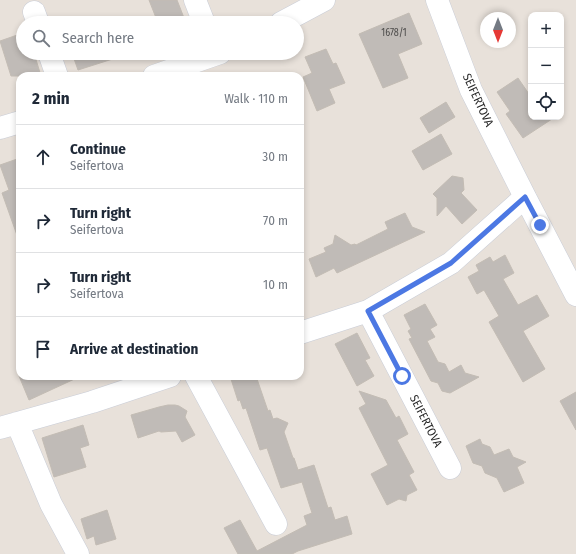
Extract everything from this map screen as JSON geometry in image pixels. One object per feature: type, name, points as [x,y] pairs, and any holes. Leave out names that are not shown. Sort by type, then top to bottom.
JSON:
[{"type":"street","points":[[195,0],[201,16]]},
{"type":"street","points":[[294,16],[324,0]]},
{"type":"street","name":"SEIFERTOVA","points":[[437,0],[471,90],[576,295]]},
{"type":"street","points":[[51,60],[56,72]]},
{"type":"street","points":[[165,72],[200,60]]},
{"type":"street","points":[[0,128],[16,123]]},
{"type":"street","points":[[304,332],[368,311],[451,263],[525,197]]},
{"type":"street","name":"SEIFERTOVA","points":[[368,311],[450,468]]},
{"type":"street","points":[[78,554],[8,425],[92,402],[158,380]]},
{"type":"street","points":[[198,380],[276,524]]},
{"type":"building","points":[[149,0],[177,0],[183,16],[155,16]]},
{"type":"building","points":[[409,13],[422,44],[398,54],[408,78],[383,88],[359,34]]},
{"type":"building","points":[[16,35],[16,60],[36,60],[40,72],[16,72],[16,76],[11,76],[0,41]]},
{"type":"building","points":[[326,49],[333,64],[336,63],[345,83],[329,89],[335,103],[317,111],[304,79],[304,77],[312,73],[305,57]]},
{"type":"building","points":[[74,60],[109,60],[78,70]]},
{"type":"building","points":[[518,78],[528,93],[528,120],[550,120],[523,138],[506,114],[510,111],[497,92]]},
{"type":"building","points":[[446,102],[455,117],[429,133],[420,118]]},
{"type":"building","points":[[441,134],[452,154],[423,170],[412,151]]},
{"type":"building","points":[[16,159],[16,232],[2,193],[9,190],[0,165]]},
{"type":"building","points":[[452,176],[463,178],[464,190],[461,193],[477,210],[462,224],[446,206],[437,216],[437,198],[433,194]]},
{"type":"building","points":[[405,213],[412,227],[425,232],[337,273],[334,268],[316,277],[309,259],[326,252],[324,248],[333,244],[335,235],[351,245],[356,245],[388,229],[385,222]]},
{"type":"building","points":[[505,255],[514,273],[503,279],[518,305],[537,295],[549,316],[523,331],[545,369],[523,382],[489,322],[499,316],[484,290],[477,294],[468,277],[479,271],[476,265],[490,257],[493,262]]},
{"type":"building","points":[[425,304],[437,325],[430,329],[435,337],[427,341],[438,362],[445,364],[449,372],[461,365],[465,373],[479,377],[450,393],[442,391],[438,383],[431,381],[409,339],[412,338],[408,331],[411,329],[404,315]]},
{"type":"building","points":[[357,333],[370,358],[365,360],[374,376],[357,386],[335,344]]},
{"type":"building","points":[[21,380],[72,380],[29,400]]},
{"type":"building","points":[[231,380],[257,380],[268,411],[270,410],[273,419],[277,418],[288,423],[284,432],[298,470],[314,465],[328,508],[331,507],[335,520],[347,516],[352,534],[292,554],[238,554],[224,528],[240,520],[257,551],[307,525],[304,516],[312,513],[302,482],[281,488],[267,448],[260,450],[246,408],[243,409],[240,400],[238,401]]},
{"type":"building","points":[[359,391],[386,400],[396,418],[399,416],[408,434],[397,440],[414,472],[409,475],[417,490],[407,495],[406,501],[399,499],[387,505],[371,474],[388,465],[359,408],[366,404]]},
{"type":"building","points":[[576,392],[576,430],[560,401]]},
{"type":"building","points":[[168,405],[179,406],[187,411],[185,417],[195,435],[182,442],[176,431],[159,431],[138,438],[131,415]]},
{"type":"building","points":[[83,425],[89,445],[80,448],[86,467],[54,477],[42,438]]},
{"type":"building","points":[[480,439],[482,444],[490,447],[494,455],[509,449],[513,457],[526,462],[517,467],[524,483],[504,492],[497,478],[485,473],[482,466],[473,463],[466,446]]},
{"type":"building","points":[[107,510],[116,539],[96,545],[94,536],[87,539],[81,519]]},
{"type":"route","points":[[402,376],[368,311],[451,263],[525,197],[540,225]]}]
